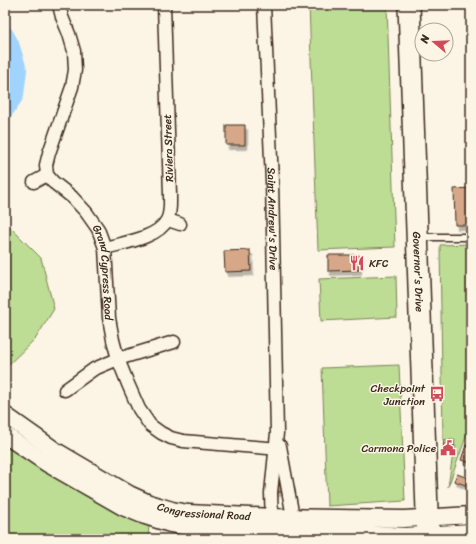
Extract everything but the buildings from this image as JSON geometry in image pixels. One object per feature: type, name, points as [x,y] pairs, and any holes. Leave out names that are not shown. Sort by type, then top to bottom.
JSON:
[{"type":"highway","name":"Governor's Drive","points":[[409,5],[428,531]]},
{"type":"main road","name":"Congressional Road","points":[[5,415],[56,451],[129,494],[149,503],[172,510],[273,529]]},
{"type":"main road","name":"Congressional Road","points":[[5,435],[48,464],[123,507],[170,524],[192,528],[294,529],[404,519],[428,531]]},
{"type":"main road","points":[[428,531],[471,515]]},
{"type":"main road","points":[[428,531],[471,532]]},
{"type":"street","points":[[34,182],[48,175],[46,165],[49,153],[72,87],[75,70],[74,51],[59,5]]},
{"type":"street","name":"Riviera Street","points":[[164,5],[170,195],[168,220]]},
{"type":"street","name":"Saint Andrew's Drive","points":[[264,5],[272,181],[277,433],[278,449],[294,529]]},
{"type":"street","name":"Grand Cypress Road","points":[[48,175],[53,182],[86,212],[98,229],[105,248],[109,318],[112,340],[118,359],[139,409],[150,425],[171,438],[183,441],[278,449]]},
{"type":"street","points":[[105,248],[152,234],[162,228],[168,220],[180,224]]},
{"type":"street","points":[[65,390],[94,369],[118,359],[174,342]]},
{"type":"street","name":"Saint Andrew's Drive","points":[[273,529],[270,493],[278,449]]},
{"type":"lane","points":[[417,237],[471,237]]},
{"type":"green space","points":[[309,5],[387,5],[395,247],[318,250]]},
{"type":"green space","points":[[5,42],[10,44],[18,70],[15,95],[5,110]]},
{"type":"green space","points":[[5,222],[41,258],[54,309],[36,338],[5,368]]},
{"type":"green space","points":[[471,244],[471,332],[469,345],[471,346],[471,423],[448,487],[455,440],[443,440],[440,245]]},
{"type":"green space","points":[[396,276],[397,317],[321,321],[319,279]]},
{"type":"green space","points":[[399,365],[405,501],[327,506],[322,368]]},
{"type":"green space","points":[[5,441],[149,525],[148,539],[5,539]]},
{"type":"waterway","points":[[5,35],[10,44],[18,70],[15,95],[5,110]]},
{"type":"place","name":"KFC","points":[[357,263]]},
{"type":"place","name":"Checkpoint Junction","points":[[437,394]]},
{"type":"place","name":"Carmona Police","points":[[448,448]]}]
